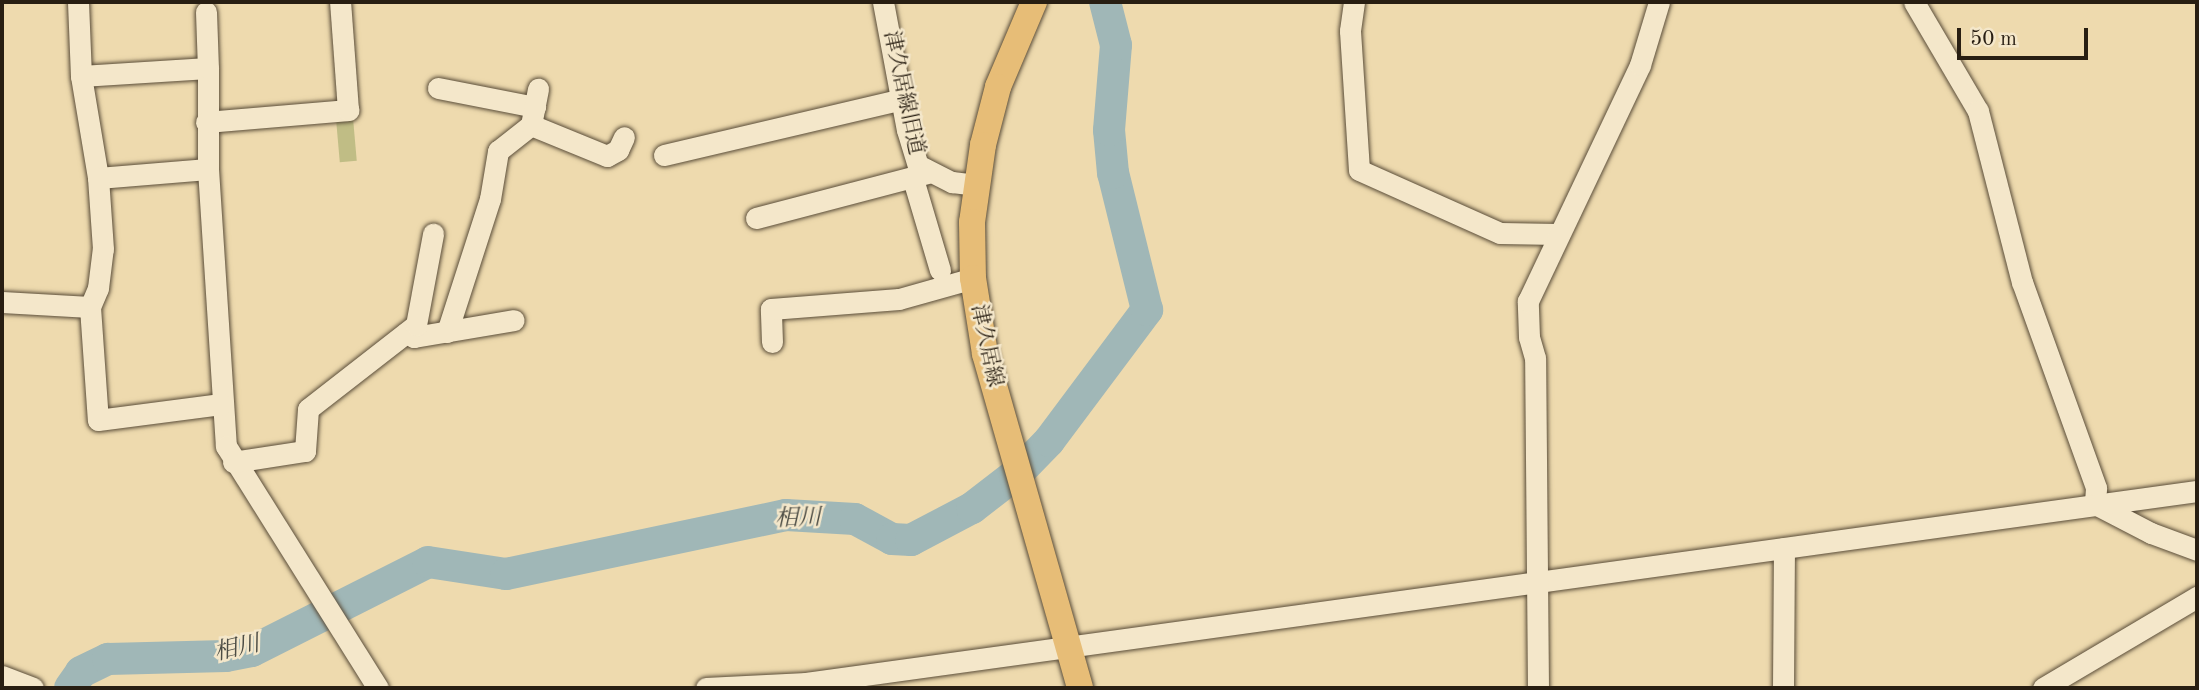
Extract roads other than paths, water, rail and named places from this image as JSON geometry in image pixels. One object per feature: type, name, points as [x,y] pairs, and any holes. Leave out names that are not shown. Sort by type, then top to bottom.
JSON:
[{"type":"main road","name":"津久居線","points":[[1034,2],[998,88],[976,185],[973,278],[985,354],[1080,688]]},
{"type":"street","points":[[78,2],[81,76],[98,178],[103,249],[98,288],[90,307],[98,420],[220,404]]},
{"type":"street","points":[[206,122],[348,110],[340,2]]},
{"type":"street","name":"津久居線旧道","points":[[883,2],[912,149],[920,176],[976,185]]},
{"type":"street","points":[[1354,2],[1350,31],[1359,170],[1500,233],[1558,234]]},
{"type":"street","points":[[1538,688],[1535,358],[1526,317],[1528,301],[1640,65],[1659,2]]},
{"type":"street","points":[[1914,2],[1978,111],[2022,282],[2096,488],[2095,504]]},
{"type":"street","points":[[206,12],[206,122],[220,404],[233,463],[375,684]]},
{"type":"street","points":[[81,76],[208,68]]},
{"type":"street","points":[[438,88],[535,107],[607,156],[618,150],[624,137]]},
{"type":"street","points":[[664,155],[902,99]]},
{"type":"street","points":[[447,332],[490,199],[498,151],[535,107]]},
{"type":"street","points":[[98,178],[208,169]]},
{"type":"street","points":[[756,218],[920,176],[940,270]]},
{"type":"street","points":[[233,463],[304,452],[308,410],[416,325],[433,234]]},
{"type":"street","points":[[772,342],[771,309],[899,299],[973,278]]},
{"type":"street","points":[[2,302],[90,307]]},
{"type":"street","points":[[406,333],[414,337],[514,320]]},
{"type":"street","points":[[706,688],[826,684],[1066,646],[2197,491]]},
{"type":"street","points":[[2095,504],[2151,533],[2197,550]]},
{"type":"street","points":[[1783,688],[1784,548]]},
{"type":"street","points":[[2043,688],[2197,597]]},
{"type":"street","points":[[2,676],[33,688]]},
{"type":"waterway","name":"相川","points":[[70,688],[81,672],[108,659],[226,656],[252,651],[428,562],[506,574],[786,515],[855,519],[892,539],[911,540],[972,508],[1020,471],[1049,441],[1147,310],[1113,173],[1109,130],[1116,45],[1105,2]]}]
